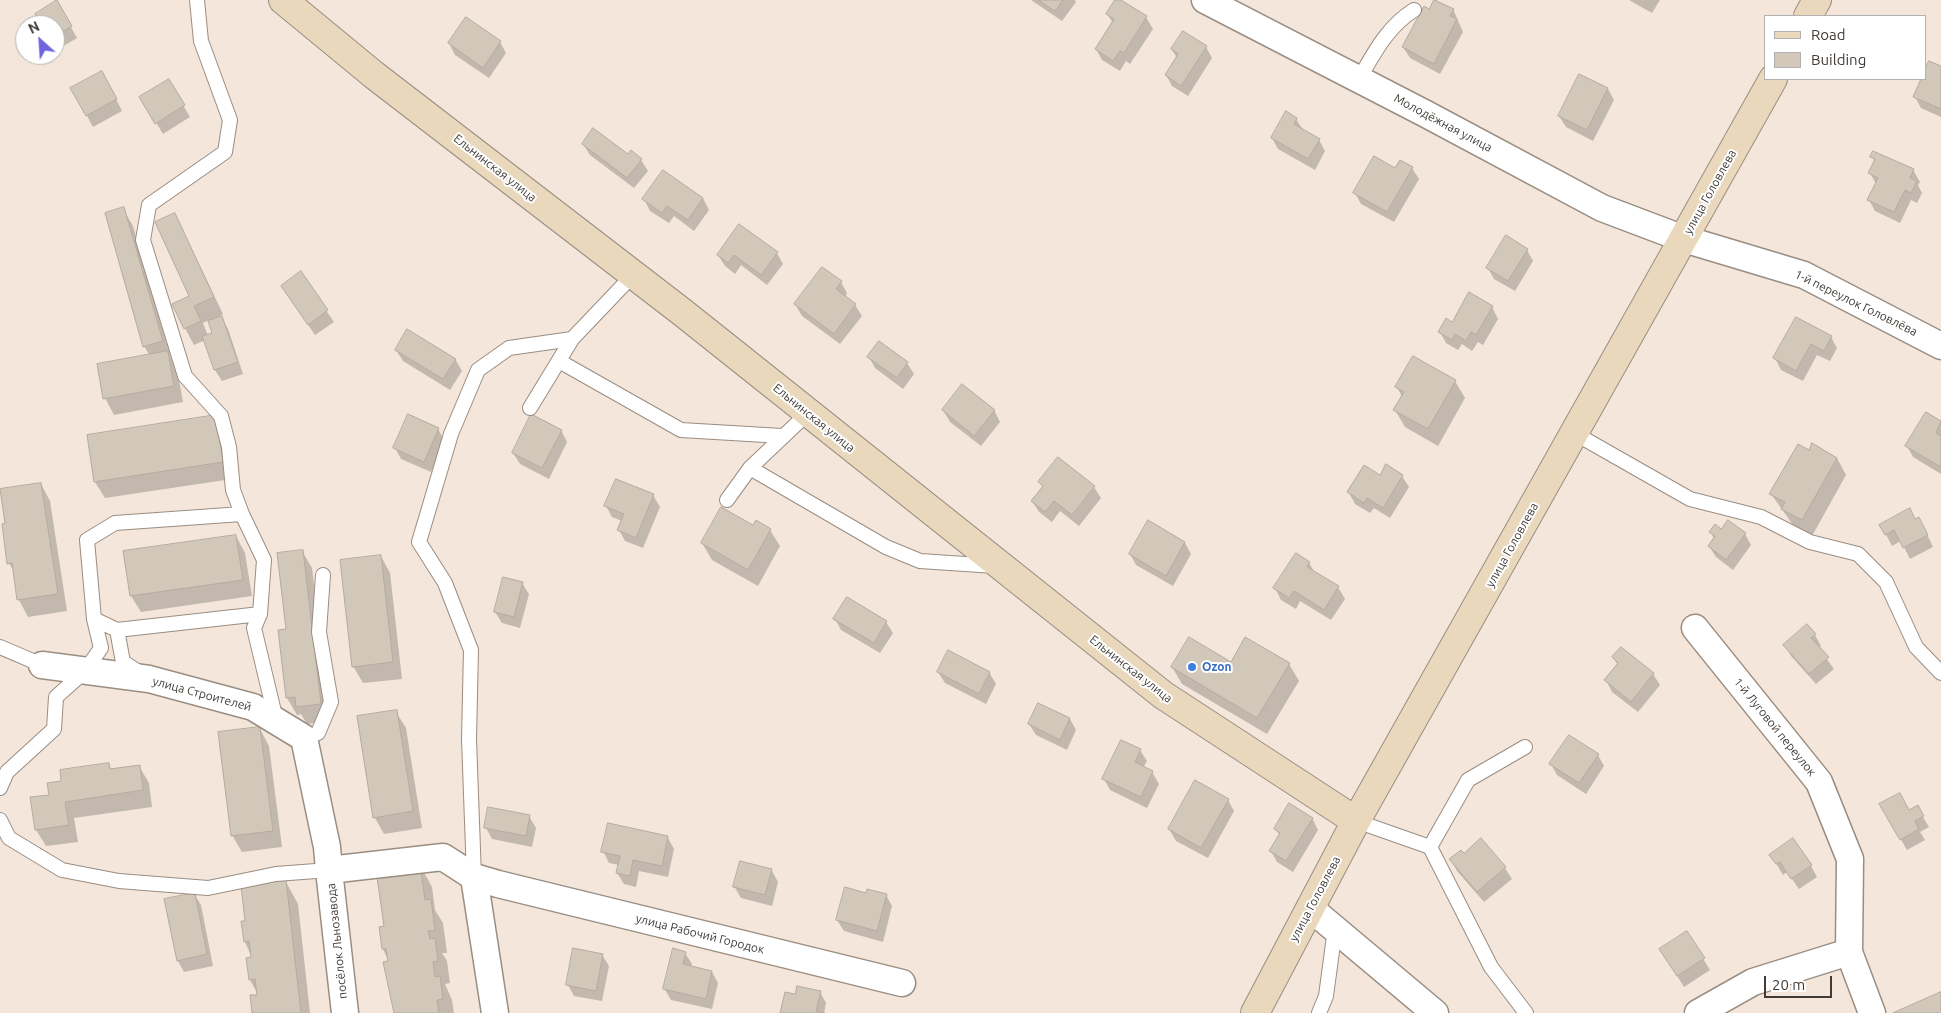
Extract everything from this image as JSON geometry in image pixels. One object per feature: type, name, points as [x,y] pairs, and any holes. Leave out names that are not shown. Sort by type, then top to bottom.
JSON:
[{"type":"main road","name":"Ельнинская улица","points":[[283,0],[374,75],[633,275],[1163,695],[1356,821]]},
{"type":"main road","points":[[1809,15],[1817,0]]},
{"type":"main road","name":"улица Головлева","points":[[1255,1013],[1356,821],[1773,80]]},
{"type":"street","name":"Молодёжная улица","points":[[1205,0],[1602,208],[1684,239]]},
{"type":"street","name":"1-й переулок Головлёва","points":[[1684,239],[1804,275],[1941,346]]},
{"type":"street","name":"1-й Луговой переулок","points":[[1695,628],[1819,782],[1850,859],[1849,952],[1872,1013]]},
{"type":"street","name":"улица Строителей","points":[[42,665],[149,679],[253,706],[304,738]]},
{"type":"street","points":[[304,738],[328,858]]},
{"type":"street","name":"улица Рабочий Городок","points":[[328,858],[443,857],[486,880],[902,983]]},
{"type":"street","name":"посёлок Льнозавода","points":[[328,858],[345,1013]]},
{"type":"street","points":[[486,880],[495,1013]]},
{"type":"street","points":[[1310,908],[1434,1013]]},
{"type":"street","points":[[1698,1013],[1753,982],[1849,952]]},
{"type":"lane","points":[[197,0],[200,41],[230,120],[225,152],[149,205],[142,240],[185,376],[221,416],[229,446],[233,490],[264,560],[260,614],[254,628],[277,721]]},
{"type":"lane","points":[[1359,79],[1381,41],[1414,10]]},
{"type":"lane","points":[[530,408],[572,339],[633,275]]},
{"type":"lane","points":[[486,880],[469,739],[471,650],[445,583],[419,542],[451,434],[478,370],[509,348],[572,339]]},
{"type":"lane","points":[[558,361],[681,430],[782,436]]},
{"type":"lane","points":[[727,500],[750,468],[808,413]]},
{"type":"lane","points":[[1574,433],[1690,499],[1761,517],[1810,542],[1858,554],[1886,582],[1916,647],[1941,673]]},
{"type":"lane","points":[[750,468],[886,547],[920,561],[1000,566]]},
{"type":"lane","points":[[0,788],[7,772],[54,729],[56,697],[85,670],[101,648],[94,619],[87,540],[115,523],[242,514]]},
{"type":"lane","points":[[304,738],[318,732],[331,702],[319,632],[323,574]]},
{"type":"lane","points":[[94,619],[117,630],[260,614]]},
{"type":"lane","points":[[117,630],[123,662],[149,679]]},
{"type":"lane","points":[[0,647],[42,665]]},
{"type":"lane","points":[[1430,846],[1468,780],[1525,747]]},
{"type":"lane","points":[[0,820],[9,838],[62,870],[118,881],[208,888],[276,874],[328,858]]},
{"type":"lane","points":[[1356,821],[1430,846],[1491,967],[1526,1013]]},
{"type":"lane","points":[[1319,1013],[1326,996],[1335,929]]},
{"type":"building","points":[[57,0],[72,26],[65,30],[65,15],[35,14]]},
{"type":"building","points":[[1039,0],[1063,0],[1055,11]]},
{"type":"building","points":[[1115,0],[1121,0],[1147,16],[1124,53],[1120,51],[1113,61],[1095,49],[1114,19],[1106,14]]},
{"type":"building","points":[[1434,0],[1454,9],[1450,16],[1457,19],[1434,64],[1402,47],[1424,6],[1429,9]]},
{"type":"building","points":[[466,17],[501,41],[483,68],[448,43]]},
{"type":"building","points":[[1183,31],[1207,46],[1181,86],[1165,75],[1178,54],[1171,49]]},
{"type":"building","points":[[1929,61],[1941,66],[1941,109],[1913,97],[1921,80],[1926,80],[1926,68]]},
{"type":"building","points":[[102,71],[117,99],[86,116],[70,88]]},
{"type":"building","points":[[1579,74],[1608,88],[1587,130],[1558,116]]},
{"type":"building","points":[[169,79],[185,105],[155,124],[139,97]]},
{"type":"building","points":[[1286,111],[1297,118],[1294,124],[1320,139],[1308,159],[1271,138]]},
{"type":"building","points":[[593,128],[628,154],[631,150],[642,159],[627,178],[582,144]]},
{"type":"building","points":[[1873,151],[1914,169],[1910,178],[1917,181],[1911,193],[1905,190],[1894,212],[1867,200],[1878,178],[1868,173],[1875,159],[1870,157]]},
{"type":"building","points":[[1374,156],[1395,168],[1400,160],[1413,167],[1387,212],[1353,193]]},
{"type":"building","points":[[663,170],[703,198],[688,220],[667,206],[662,213],[642,199]]},
{"type":"building","points":[[124,207],[163,341],[143,347],[105,213]]},
{"type":"building","points":[[175,213],[214,297],[194,306],[201,321],[184,329],[172,304],[189,296],[155,222]]},
{"type":"building","points":[[739,224],[778,252],[761,275],[734,255],[728,263],[717,255]]},
{"type":"building","points":[[1506,235],[1528,249],[1508,281],[1486,268]]},
{"type":"building","points":[[822,267],[842,281],[836,289],[856,304],[834,334],[794,304]]},
{"type":"building","points":[[301,271],[328,310],[308,325],[281,286]]},
{"type":"building","points":[[1469,292],[1493,306],[1476,335],[1471,332],[1466,341],[1455,334],[1452,340],[1438,332],[1446,318],[1452,322]]},
{"type":"building","points":[[222,316],[238,362],[214,370],[202,336],[212,333],[208,321]]},
{"type":"building","points":[[1796,317],[1832,336],[1824,351],[1811,344],[1796,371],[1773,358]]},
{"type":"building","points":[[407,329],[456,359],[443,379],[395,350]]},
{"type":"building","points":[[879,341],[908,362],[897,378],[867,357]]},
{"type":"building","points":[[168,351],[174,386],[103,399],[97,364]]},
{"type":"building","points":[[1413,356],[1456,380],[1428,429],[1393,410],[1404,392],[1395,387]]},
{"type":"building","points":[[962,384],[995,410],[974,436],[942,410]]},
{"type":"building","points":[[1926,412],[1941,421],[1936,433],[1941,436],[1941,467],[1905,446]]},
{"type":"building","points":[[408,414],[439,428],[424,462],[393,448]]},
{"type":"building","points":[[531,414],[562,430],[542,468],[512,453]]},
{"type":"building","points":[[216,415],[223,462],[94,482],[87,435]]},
{"type":"building","points":[[1812,443],[1837,458],[1802,520],[1781,509],[1785,502],[1769,494],[1798,444],[1809,450]]},
{"type":"building","points":[[1058,457],[1095,486],[1072,515],[1054,501],[1045,512],[1031,501],[1043,486],[1038,482]]},
{"type":"building","points":[[1386,464],[1403,475],[1383,508],[1367,498],[1364,503],[1347,492],[1364,465],[1380,475]]},
{"type":"building","points":[[616,479],[654,494],[636,538],[617,530],[624,514],[604,506]]},
{"type":"building","points":[[41,483],[58,594],[17,600],[12,563],[7,564],[2,524],[5,523],[0,489]]},
{"type":"building","points":[[721,507],[753,525],[756,520],[771,529],[748,570],[701,543]]},
{"type":"building","points":[[1910,508],[1915,519],[1919,517],[1928,535],[1903,548],[1894,530],[1885,535],[1879,525]]},
{"type":"building","points":[[1148,520],[1185,542],[1166,576],[1129,554]]},
{"type":"building","points":[[1728,520],[1746,533],[1726,560],[1708,546],[1715,536],[1709,532],[1715,524],[1721,529]]},
{"type":"building","points":[[236,535],[243,580],[130,596],[123,551]]},
{"type":"building","points":[[303,550],[321,704],[296,707],[295,697],[286,698],[278,630],[286,629],[277,553]]},
{"type":"building","points":[[1296,553],[1310,562],[1307,567],[1339,586],[1324,610],[1294,591],[1289,598],[1273,588]]},
{"type":"building","points":[[381,555],[393,662],[352,667],[340,560]]},
{"type":"building","points":[[503,577],[523,582],[514,617],[494,612]]},
{"type":"building","points":[[847,597],[887,621],[874,643],[833,619]]},
{"type":"building","points":[[1807,624],[1816,634],[1811,638],[1829,657],[1809,674],[1783,645]]},
{"type":"building","points":[[1189,637],[1231,662],[1245,637],[1290,663],[1257,718],[1171,667]]},
{"type":"building","points":[[1621,647],[1654,673],[1631,702],[1604,680],[1618,663],[1612,657]]},
{"type":"building","points":[[948,650],[990,672],[979,694],[937,672]]},
{"type":"building","points":[[1038,703],[1070,718],[1060,740],[1028,724]]},
{"type":"building","points":[[397,710],[413,811],[373,818],[357,716]]},
{"type":"building","points":[[260,727],[273,831],[231,836],[218,732]]},
{"type":"building","points":[[1569,735],[1599,754],[1579,783],[1549,764]]},
{"type":"building","points":[[1121,740],[1141,749],[1135,762],[1153,771],[1141,797],[1102,779]]},
{"type":"building","points":[[109,763],[110,769],[140,765],[143,790],[65,802],[69,825],[35,830],[30,797],[49,795],[47,783],[61,781],[60,770]]},
{"type":"building","points":[[1195,780],[1229,799],[1201,848],[1168,829]]},
{"type":"building","points":[[1900,793],[1909,810],[1918,805],[1924,816],[1915,821],[1919,829],[1900,840],[1879,804]]},
{"type":"building","points":[[1289,803],[1313,818],[1286,861],[1269,851],[1280,833],[1274,829]]},
{"type":"building","points":[[488,807],[530,815],[526,836],[484,828]]},
{"type":"building","points":[[608,823],[668,836],[662,866],[633,860],[630,876],[616,873],[620,856],[601,852]]},
{"type":"building","points":[[1481,838],[1506,867],[1477,892],[1449,859],[1461,850],[1464,853]]},
{"type":"building","points":[[1793,838],[1812,865],[1791,879],[1780,862],[1776,864],[1769,855]]},
{"type":"building","points":[[740,861],[772,869],[765,895],[733,887]]},
{"type":"building","points":[[420,864],[425,900],[431,899],[435,931],[428,931],[430,939],[435,938],[438,961],[433,962],[435,977],[440,976],[443,999],[437,1000],[439,1013],[394,1013],[383,962],[388,961],[386,949],[382,949],[379,927],[384,926],[376,870]]},
{"type":"building","points":[[286,880],[301,1013],[252,1013],[250,995],[257,995],[255,979],[249,980],[246,958],[251,957],[249,941],[244,942],[241,921],[245,921],[241,886]]},
{"type":"building","points":[[845,887],[866,893],[867,889],[887,894],[877,931],[836,920]]},
{"type":"building","points":[[195,893],[207,954],[177,961],[164,899]]},
{"type":"building","points":[[1687,931],[1705,958],[1677,976],[1659,949]]},
{"type":"building","points":[[573,948],[603,954],[596,991],[566,985]]},
{"type":"building","points":[[673,948],[686,952],[683,964],[712,971],[706,999],[663,989]]},
{"type":"building","points":[[797,986],[821,991],[816,1011],[825,1013],[780,1013],[785,992],[795,994]]},
{"type":"building","points":[[1941,992],[1941,1013],[1893,1013]]},
{"type":"place","name":"Ozon","points":[[1192,667]]}]
